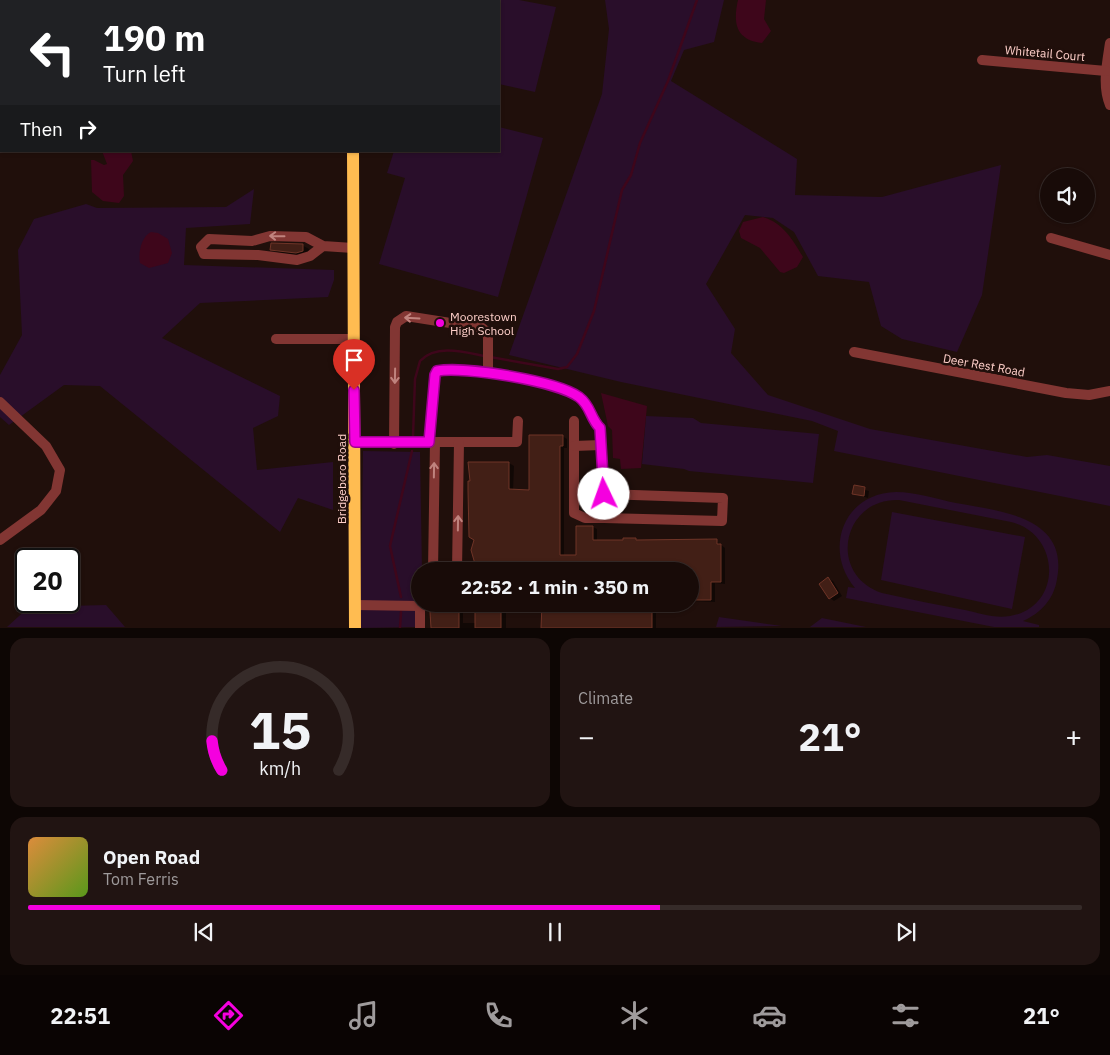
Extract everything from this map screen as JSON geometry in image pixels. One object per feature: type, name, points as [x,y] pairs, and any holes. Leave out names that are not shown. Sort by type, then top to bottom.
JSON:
[{"type":"main road","name":"Bridgeboro Road","points":[[354,152],[355,628]]},
{"type":"street","points":[[1110,43],[1106,70],[1107,98],[1110,106]]},
{"type":"street","name":"Whitetail Court","points":[[982,60],[1106,70]]},
{"type":"street","points":[[323,246],[310,256],[297,260],[258,255],[204,254],[201,247],[209,239],[252,241],[270,236],[306,237],[323,246],[353,248]]},
{"type":"street","points":[[1051,238],[1110,256]]},
{"type":"street","points":[[394,444],[395,327],[400,319],[406,316],[482,328],[488,332],[488,373]]},
{"type":"street","points":[[276,339],[354,339]]},
{"type":"street","name":"Deer Rest Road","points":[[854,352],[1066,393],[1089,395],[1110,391]]},
{"type":"street","points":[[433,562],[432,442],[435,375],[437,371],[488,373],[564,389],[577,396],[592,410],[593,421],[600,428],[604,518]]},
{"type":"street","points":[[0,402],[46,446],[60,470],[56,491],[41,510],[0,540]]},
{"type":"street","points":[[355,442],[394,444],[517,442],[518,421]]},
{"type":"street","points":[[574,421],[574,513],[585,518],[722,521],[723,498],[604,494]]},
{"type":"street","points":[[457,562],[459,442]]},
{"type":"street","points":[[574,446],[601,445]]},
{"type":"street","points":[[355,605],[411,606]]},
{"type":"street","points":[[420,612],[420,628]]},
{"type":"shaded area","points":[[500,0],[519,0],[556,7],[535,92],[500,84]]},
{"type":"shaded area","points":[[605,0],[724,0],[714,42],[684,50],[671,81],[797,159],[795,195],[882,197],[1001,165],[982,295],[957,352],[902,339],[881,326],[869,282],[818,276],[794,232],[773,218],[745,215],[706,284],[735,329],[731,353],[768,395],[870,429],[1027,457],[1047,455],[1110,466],[1110,506],[834,451],[838,431],[812,421],[621,382],[509,355],[602,94],[609,29]]},
{"type":"shaded area","points":[[738,0],[766,0],[764,19],[771,31],[762,43],[746,38],[738,29],[736,8]]},
{"type":"shaded area","points":[[500,127],[543,138],[498,297],[379,264],[405,178],[387,173],[394,152],[500,152]]},
{"type":"shaded area","points":[[102,152],[131,152],[133,161],[123,175],[124,196],[119,203],[103,201],[92,192],[91,160],[104,165],[107,164]]},
{"type":"shaded area","points":[[254,189],[250,224],[186,228],[184,265],[334,270],[334,280],[328,297],[200,303],[162,338],[280,396],[278,416],[253,428],[257,470],[333,462],[333,510],[298,498],[280,532],[100,386],[64,385],[9,425],[0,417],[0,375],[22,335],[18,250],[34,219],[86,204],[97,208],[226,207]]},
{"type":"shaded area","points":[[763,217],[782,228],[795,244],[803,257],[797,267],[784,273],[780,272],[760,248],[741,238],[739,231],[743,222]]},
{"type":"shaded area","points":[[151,232],[158,233],[168,239],[172,253],[168,263],[149,268],[140,263],[139,255],[143,241]]},
{"type":"shaded area","points":[[601,393],[647,406],[641,468],[621,469],[620,459],[613,458],[612,430],[608,426]]},
{"type":"shaded area","points":[[646,416],[693,418],[701,423],[819,434],[813,483],[689,471],[642,464]]},
{"type":"shaded area","points":[[363,451],[420,452],[422,562],[411,562],[411,612],[419,612],[418,627],[360,628]]},
{"type":"shaded area","points":[[896,492],[911,493],[992,509],[1027,520],[1042,529],[1052,542],[1058,558],[1057,579],[1050,599],[1035,614],[1023,621],[1039,625],[1039,627],[994,627],[846,598],[848,587],[855,588],[845,573],[840,557],[840,541],[844,526],[851,513],[863,502],[878,495]],"holes":[[[899,500],[1011,522],[1027,529],[1039,540],[1047,555],[1049,570],[1047,585],[1040,599],[1027,610],[1010,616],[987,615],[882,593],[865,584],[853,571],[848,555],[849,539],[854,524],[865,511],[880,503]]]},
{"type":"shaded area","points":[[892,512],[1025,537],[1012,609],[881,580]]},
{"type":"shaded area","points":[[106,605],[125,627],[7,627],[22,613],[80,613],[80,606]]},
{"type":"shaded area","points":[[719,617],[782,626],[716,627]]},
{"type":"shaded area","points":[[822,618],[866,627],[810,627]]},
{"type":"building","points":[[271,243],[303,244],[303,251],[296,253],[270,250]]},
{"type":"building","points":[[529,435],[563,435],[563,446],[560,446],[560,555],[576,555],[576,526],[593,526],[593,540],[623,540],[623,538],[636,538],[636,540],[717,539],[717,544],[721,544],[721,582],[711,582],[711,600],[699,600],[699,562],[474,562],[471,550],[474,540],[469,537],[468,481],[470,481],[468,462],[509,462],[509,489],[529,490]]},
{"type":"building","points":[[854,485],[865,487],[864,496],[852,494]]},
{"type":"building","points":[[828,577],[838,593],[829,599],[819,584]]},
{"type":"building","points":[[430,612],[459,612],[459,628],[431,628]]},
{"type":"building","points":[[475,612],[501,612],[501,628],[475,628]]},
{"type":"building","points":[[542,612],[652,612],[652,628],[541,628]]},
{"type":"waterway","points":[[490,357],[558,369],[567,367],[577,354],[594,311],[622,190],[631,175],[640,143],[668,81],[697,0]]},
{"type":"waterway","points":[[413,437],[415,379],[420,361],[434,352],[442,351],[459,351],[484,356]]},
{"type":"waterway","points":[[401,597],[390,546],[412,451]]},
{"type":"waterway","points":[[400,628],[401,612]]},
{"type":"place","name":"Moorestown High School","points":[[440,323]]},
{"type":"route","points":[[354,390],[355,442],[384,444],[429,442],[435,375],[437,371],[488,373],[564,389],[586,403],[592,410],[593,421],[600,428],[604,494]]}]
